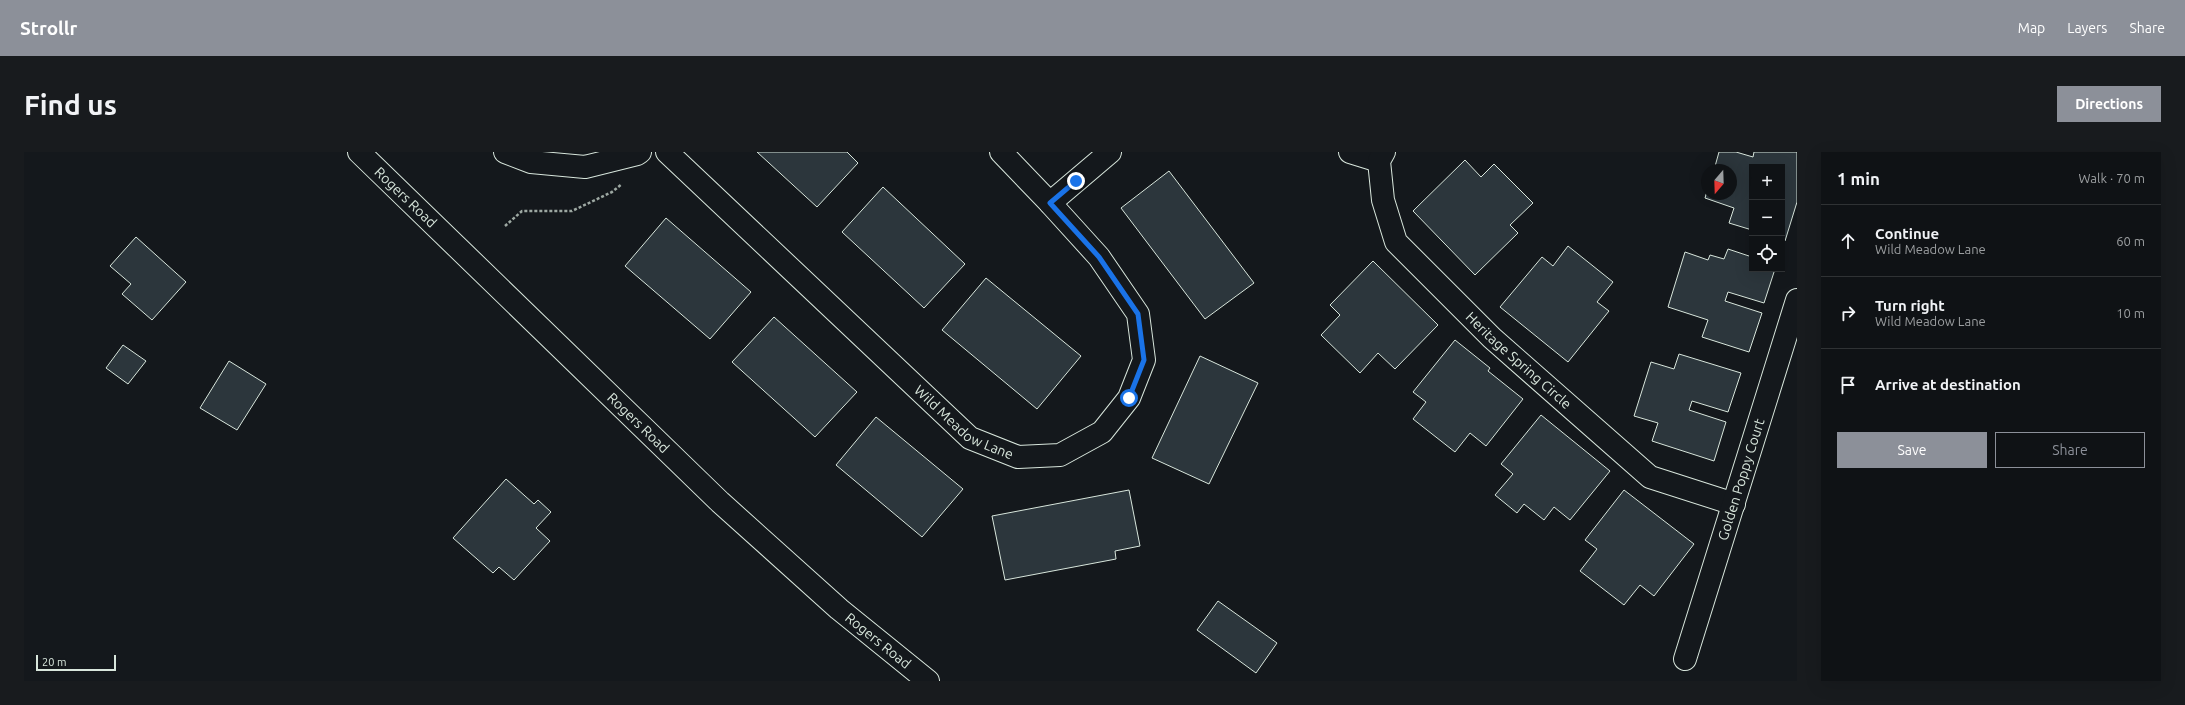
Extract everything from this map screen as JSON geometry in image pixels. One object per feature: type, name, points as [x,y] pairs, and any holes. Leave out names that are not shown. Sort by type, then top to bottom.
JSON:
[{"type":"street","name":"Rogers Road","points":[[359,152],[720,502],[839,609],[928,681]]},
{"type":"street","points":[[505,152],[531,162],[585,167],[639,153]]},
{"type":"street","name":"Wild Meadow Lane","points":[[667,152],[970,438],[1018,457],[1060,455],[1102,432],[1129,398],[1144,360],[1138,314],[1099,257],[1001,152]]},
{"type":"street","points":[[1050,203],[1110,152]]},
{"type":"street","points":[[1350,152],[1382,156]]},
{"type":"street","name":"Heritage Spring Circle","points":[[1382,156],[1383,200],[1396,242],[1492,338],[1650,477],[1734,504]]},
{"type":"street","name":"Golden Poppy Court","points":[[1685,659],[1797,300]]},
{"type":"path","points":[[505,226],[522,211],[572,210],[612,192],[635,174],[639,153]]},
{"type":"building","points":[[757,152],[847,152],[858,163],[817,207]]},
{"type":"building","points":[[1719,152],[1736,152],[1753,157],[1754,152],[1797,152],[1797,202],[1785,241],[1785,164],[1749,164],[1749,229],[1729,223],[1734,208],[1711,200],[1737,200],[1737,164],[1716,164]]},
{"type":"building","points":[[1465,160],[1481,177],[1494,164],[1533,203],[1510,225],[1518,233],[1475,275],[1413,211]]},
{"type":"building","points":[[1169,171],[1254,283],[1205,319],[1121,208]]},
{"type":"building","points":[[883,187],[965,264],[924,308],[842,232]]},
{"type":"building","points":[[666,218],[751,292],[710,339],[625,266]]},
{"type":"building","points":[[136,237],[186,282],[152,320],[122,294],[131,284],[110,266]]},
{"type":"building","points":[[1568,246],[1613,282],[1597,302],[1609,311],[1568,362],[1500,307],[1542,257],[1553,266]]},
{"type":"building","points":[[1728,249],[1749,256],[1749,272],[1774,272],[1764,303],[1728,292],[1725,301],[1762,313],[1749,352],[1702,337],[1708,320],[1668,307],[1685,252],[1708,260],[1710,255],[1724,259]]},
{"type":"building","points":[[1373,261],[1438,325],[1395,369],[1378,353],[1360,373],[1321,335],[1340,315],[1330,305]]},
{"type":"building","points":[[986,278],[1081,356],[1037,409],[942,330]]},
{"type":"building","points":[[774,317],[857,392],[815,437],[732,362]]},
{"type":"building","points":[[1455,340],[1490,368],[1488,371],[1523,399],[1486,446],[1470,433],[1455,452],[1413,419],[1426,402],[1413,392]]},
{"type":"building","points":[[123,345],[146,361],[128,384],[106,368]]},
{"type":"building","points":[[1679,354],[1741,373],[1728,412],[1692,401],[1689,410],[1726,422],[1714,461],[1652,441],[1658,423],[1634,416],[1651,362],[1674,369]]},
{"type":"building","points":[[1200,356],[1258,383],[1209,484],[1152,458]]},
{"type":"building","points":[[229,361],[266,384],[237,430],[200,408]]},
{"type":"building","points":[[1541,415],[1610,471],[1570,520],[1554,507],[1544,520],[1524,504],[1517,513],[1495,495],[1513,474],[1501,464]]},
{"type":"building","points":[[876,417],[963,489],[922,537],[836,465]]},
{"type":"building","points":[[506,479],[534,504],[538,500],[551,512],[536,528],[550,541],[514,580],[499,567],[493,573],[453,538]]},
{"type":"building","points":[[1129,490],[1140,546],[1115,551],[1116,559],[1005,580],[992,516]]},
{"type":"building","points":[[1624,490],[1694,544],[1654,596],[1640,585],[1624,605],[1580,571],[1597,549],[1585,540]]},
{"type":"building","points":[[1218,601],[1277,643],[1256,673],[1197,630]]},
{"type":"route","points":[[1076,181],[1050,203],[1099,257],[1138,314],[1144,360],[1129,398]]}]
